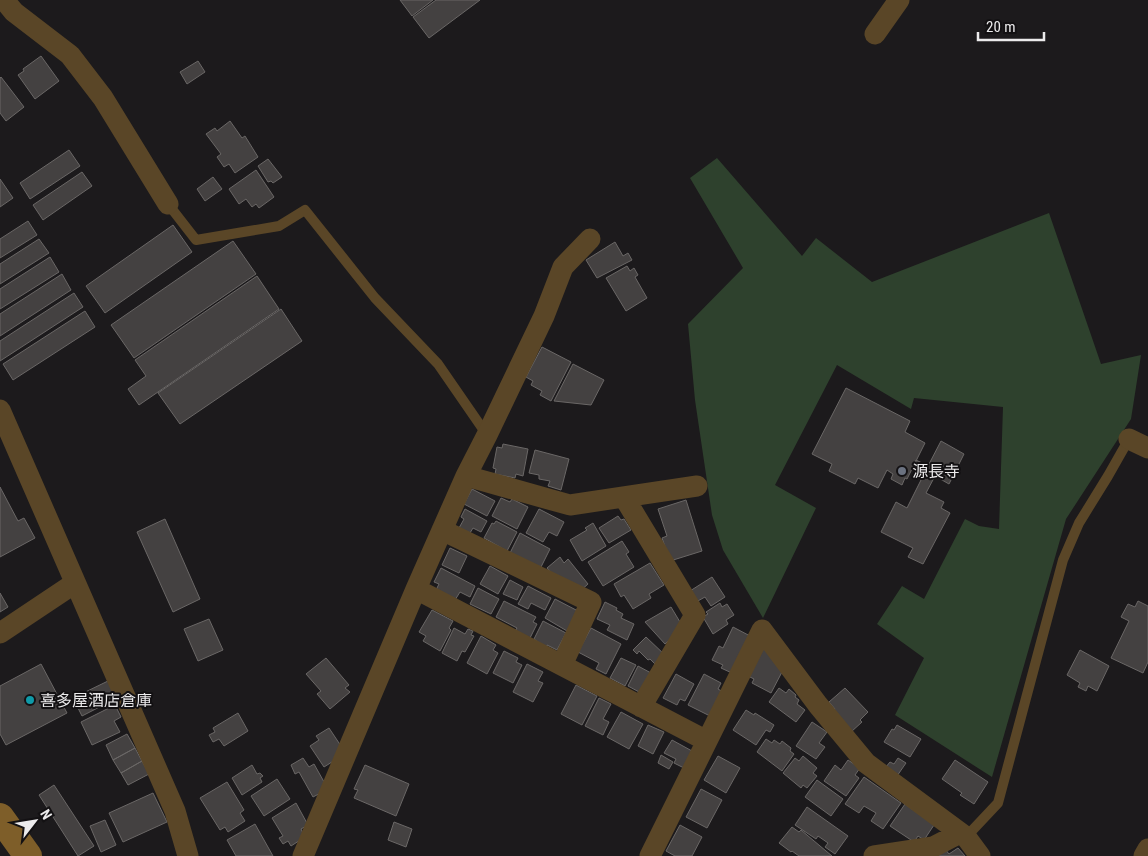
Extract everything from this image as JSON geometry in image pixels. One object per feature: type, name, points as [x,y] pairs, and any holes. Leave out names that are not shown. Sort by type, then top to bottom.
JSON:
[{"type":"street","points":[[4,0],[14,12],[70,55],[103,98],[168,204]]},
{"type":"street","points":[[875,34],[899,0]]},
{"type":"street","points":[[303,856],[442,530],[466,476],[544,316],[563,266],[590,239]]},
{"type":"street","points":[[0,410],[175,811],[188,856]]},
{"type":"street","points":[[1128,439],[1148,448]]},
{"type":"street","points":[[466,476],[570,505],[697,486]]},
{"type":"street","points":[[624,497],[695,615],[641,707]]},
{"type":"street","points":[[442,530],[591,602],[562,665]]},
{"type":"street","points":[[0,633],[75,583]]},
{"type":"street","points":[[416,589],[707,741]]},
{"type":"street","points":[[650,856],[762,630],[818,705],[866,763],[963,835],[980,856]]},
{"type":"street","points":[[874,856],[933,847],[963,835]]},
{"type":"lane","points":[[168,204],[196,240],[279,226],[305,210],[375,298],[438,364],[487,435]]},
{"type":"lane","points":[[963,835],[998,803],[1064,560],[1079,523],[1128,439]]},
{"type":"green space","name":"源長寺","points":[[717,158],[802,256],[816,238],[872,282],[1049,213],[1101,364],[1141,355],[1131,419],[1066,519],[992,777],[895,715],[924,658],[877,624],[902,586],[924,599],[965,519],[979,526],[999,529],[1003,407],[914,398],[911,409],[837,365],[775,485],[816,508],[763,618],[723,550],[712,515],[695,400],[688,324],[743,268],[690,178]]},
{"type":"building","points":[[400,0],[433,0],[412,16]]},
{"type":"building","points":[[436,0],[480,0],[429,38],[413,17]]},
{"type":"building","points":[[41,56],[59,81],[35,99],[18,75]]},
{"type":"building","points":[[198,61],[205,72],[187,84],[180,72]]},
{"type":"building","points":[[1,77],[24,107],[6,121],[0,113]]},
{"type":"building","points":[[230,121],[242,138],[245,136],[258,157],[235,173],[229,164],[224,167],[217,157],[221,154],[206,134],[215,128],[217,131]]},
{"type":"building","points":[[69,150],[80,166],[30,199],[20,183]]},
{"type":"building","points":[[268,159],[282,177],[273,183],[271,181],[268,182],[258,166]]},
{"type":"building","points":[[256,170],[274,197],[259,208],[256,204],[252,207],[246,199],[239,204],[229,189]]},
{"type":"building","points":[[82,172],[92,186],[43,220],[33,205]]},
{"type":"building","points":[[213,177],[222,189],[205,201],[197,189]]},
{"type":"building","points":[[0,179],[13,198],[0,207]]},
{"type":"building","points":[[28,221],[37,235],[0,258],[0,239]]},
{"type":"building","points":[[173,225],[192,252],[105,313],[86,286]]},
{"type":"building","points":[[39,239],[49,253],[0,284],[0,264]]},
{"type":"building","points":[[233,241],[256,274],[134,358],[111,325]]},
{"type":"building","points":[[615,242],[623,256],[628,253],[632,260],[597,278],[586,260]]},
{"type":"building","points":[[50,257],[59,272],[0,309],[0,289]]},
{"type":"building","points":[[627,266],[630,271],[634,268],[638,275],[635,277],[647,298],[626,311],[606,278]]},
{"type":"building","points":[[62,274],[71,290],[0,336],[0,314]]},
{"type":"building","points":[[257,276],[279,309],[139,405],[128,389],[146,376],[135,360]]},
{"type":"building","points":[[74,293],[83,307],[0,361],[0,341]]},
{"type":"building","points":[[281,309],[302,341],[180,424],[158,393]]},
{"type":"building","points":[[85,311],[95,327],[13,380],[3,364]]},
{"type":"building","points":[[542,347],[571,362],[551,401],[540,395],[542,391],[531,385],[533,381],[526,377]]},
{"type":"building","points":[[573,364],[604,380],[591,405],[554,401]]},
{"type":"building","points":[[846,388],[910,421],[905,432],[925,443],[907,479],[905,478],[902,485],[891,479],[893,474],[887,470],[878,488],[858,478],[855,484],[829,471],[832,464],[812,454]]},
{"type":"building","points":[[941,441],[964,454],[949,484],[935,476],[926,493],[944,502],[941,508],[950,513],[923,564],[908,557],[913,548],[881,532],[896,502],[907,508],[924,474],[912,468],[916,460],[928,466]]},
{"type":"building","points":[[503,444],[528,449],[523,476],[516,474],[515,478],[495,474],[496,469],[493,468],[497,447],[502,448]]},
{"type":"building","points":[[535,450],[569,459],[561,490],[548,486],[550,481],[539,479],[539,475],[529,473]]},
{"type":"building","points":[[0,487],[18,521],[24,518],[35,538],[0,557]]},
{"type":"building","points":[[472,489],[495,501],[487,516],[464,504]]},
{"type":"building","points":[[501,498],[510,502],[512,499],[528,507],[517,529],[492,516]]},
{"type":"building","points":[[686,500],[702,551],[670,561],[662,538],[667,536],[658,509]]},
{"type":"building","points":[[465,509],[487,521],[481,532],[473,528],[470,533],[459,528],[464,519],[461,517]]},
{"type":"building","points":[[539,509],[564,522],[557,536],[549,532],[543,542],[526,533]]},
{"type":"building","points":[[618,516],[621,520],[624,519],[631,530],[609,543],[599,528]]},
{"type":"building","points":[[165,519],[200,599],[173,612],[137,532]]},
{"type":"building","points":[[496,521],[517,532],[507,551],[484,538],[492,523],[494,524]]},
{"type":"building","points":[[593,523],[606,546],[582,561],[570,540],[587,530],[585,528]]},
{"type":"building","points":[[520,533],[550,549],[541,567],[509,555]]},
{"type":"building","points":[[622,541],[629,552],[626,554],[634,567],[603,586],[588,562]]},
{"type":"building","points":[[450,548],[467,556],[459,573],[442,565]]},
{"type":"building","points":[[560,557],[564,563],[568,559],[588,584],[579,592],[558,582],[547,568]]},
{"type":"building","points":[[650,563],[664,585],[649,594],[651,598],[633,609],[624,595],[621,597],[614,584]]},
{"type":"building","points":[[490,566],[508,576],[498,594],[480,584]]},
{"type":"building","points":[[441,568],[475,586],[470,597],[460,592],[455,600],[436,590],[439,584],[434,582]]},
{"type":"building","points":[[712,577],[725,597],[711,606],[705,597],[696,602],[690,591]]},
{"type":"building","points":[[510,580],[523,587],[517,600],[503,594]]},
{"type":"building","points":[[528,586],[551,598],[545,610],[531,603],[528,609],[518,604]]},
{"type":"building","points":[[478,588],[499,599],[491,614],[470,604]]},
{"type":"building","points":[[0,593],[8,607],[0,612]]},
{"type":"building","points":[[555,599],[578,611],[567,631],[545,618]]},
{"type":"building","points":[[504,601],[536,617],[533,622],[537,624],[530,638],[515,631],[517,628],[496,617]]},
{"type":"building","points":[[1138,601],[1148,606],[1148,662],[1143,673],[1111,658],[1129,621],[1121,617],[1128,604],[1135,607]]},
{"type":"building","points":[[605,602],[617,608],[616,610],[623,614],[621,618],[634,624],[627,640],[607,630],[610,625],[597,619]]},
{"type":"building","points":[[720,603],[722,607],[727,604],[734,615],[726,620],[728,624],[713,634],[703,617],[708,614],[706,612]]},
{"type":"building","points":[[671,607],[680,622],[677,633],[665,644],[645,622]]},
{"type":"building","points":[[432,610],[453,621],[449,628],[451,630],[440,651],[423,641],[426,636],[419,632]]},
{"type":"building","points":[[209,619],[223,650],[198,661],[184,629]]},
{"type":"building","points":[[543,621],[566,633],[557,650],[547,645],[546,648],[534,639]]},
{"type":"building","points":[[733,627],[752,637],[734,674],[721,668],[723,665],[712,660],[719,646],[723,648]]},
{"type":"building","points":[[454,628],[465,634],[468,629],[473,631],[471,635],[474,636],[465,652],[462,651],[457,661],[442,653]]},
{"type":"building","points":[[591,628],[621,644],[606,674],[596,669],[599,663],[578,652]]},
{"type":"building","points":[[481,636],[496,645],[493,650],[498,653],[487,674],[467,663]]},
{"type":"building","points":[[646,637],[666,656],[656,665],[639,651],[637,654],[633,650]]},
{"type":"building","points":[[764,646],[782,672],[771,693],[752,683],[754,679],[748,676]]},
{"type":"building","points":[[1080,650],[1109,666],[1097,691],[1088,686],[1086,691],[1078,687],[1080,683],[1067,675]]},
{"type":"building","points":[[504,651],[518,658],[516,662],[522,665],[513,683],[493,673]]},
{"type":"building","points":[[326,658],[349,685],[345,688],[350,692],[330,709],[317,694],[321,691],[306,674]]},
{"type":"building","points":[[621,658],[636,665],[625,686],[610,678]]},
{"type":"building","name":"喜多屋酒店倉庫","points":[[41,664],[67,713],[6,745],[0,734],[0,686]]},
{"type":"building","points":[[527,664],[543,672],[538,681],[543,683],[533,702],[513,692]]},
{"type":"building","points":[[638,666],[651,673],[641,693],[628,686]]},
{"type":"building","points":[[676,674],[694,684],[685,701],[680,699],[677,705],[663,698]]},
{"type":"building","points":[[704,674],[721,683],[718,689],[725,693],[712,717],[688,705]]},
{"type":"building","points":[[108,681],[117,698],[82,716],[73,698]]},
{"type":"building","points":[[576,685],[597,696],[582,725],[561,714]]},
{"type":"building","points":[[779,688],[786,693],[789,689],[799,700],[797,704],[805,710],[796,722],[769,702]]},
{"type":"building","points":[[845,688],[868,712],[860,720],[862,722],[851,732],[830,715],[835,709],[829,702]]},
{"type":"building","points":[[599,698],[611,704],[603,719],[609,722],[603,735],[585,726]]},
{"type":"building","points":[[115,705],[121,717],[114,721],[120,732],[92,745],[81,722]]},
{"type":"building","points":[[746,710],[754,715],[755,713],[774,725],[770,732],[766,730],[756,745],[733,730]]},
{"type":"building","points":[[621,712],[643,724],[629,749],[607,737]]},
{"type":"building","points":[[238,713],[248,731],[224,746],[219,739],[213,742],[209,735],[215,732],[213,728]]},
{"type":"building","points":[[812,722],[827,732],[819,743],[825,747],[816,759],[796,746]]},
{"type":"building","points":[[648,725],[664,732],[653,754],[638,746]]},
{"type":"building","points":[[897,725],[921,739],[910,757],[884,742],[892,729],[894,730]]},
{"type":"building","points":[[329,728],[343,749],[340,757],[324,767],[310,746],[319,740],[316,736]]},
{"type":"building","points":[[127,734],[135,748],[113,760],[106,745]]},
{"type":"building","points":[[766,739],[772,743],[774,740],[780,744],[782,741],[791,748],[790,751],[794,754],[782,771],[757,752]]},
{"type":"building","points":[[672,740],[692,751],[684,768],[674,763],[676,759],[664,753]]},
{"type":"building","points":[[135,748],[142,761],[121,773],[113,760]]},
{"type":"building","points":[[661,755],[673,762],[669,769],[658,763]]},
{"type":"building","points":[[718,756],[740,768],[726,793],[704,780]]},
{"type":"building","points":[[803,756],[817,768],[813,773],[817,776],[807,788],[803,785],[801,788],[783,773],[795,758],[799,761]]},
{"type":"building","points":[[303,758],[309,767],[314,764],[328,789],[313,797],[299,772],[295,774],[291,765]]},
{"type":"building","points":[[898,758],[906,763],[897,776],[885,768],[890,762],[894,764]]},
{"type":"building","points":[[848,760],[860,768],[855,775],[859,778],[846,796],[824,781],[835,765],[841,770]]},
{"type":"building","points":[[955,760],[988,782],[974,804],[960,795],[962,793],[942,779]]},
{"type":"building","points":[[142,761],[149,774],[128,785],[121,773]]},
{"type":"building","points":[[252,765],[257,774],[260,773],[263,776],[260,778],[262,782],[242,795],[232,778]]},
{"type":"building","points":[[365,765],[409,784],[396,816],[354,798],[358,790],[354,789]]},
{"type":"building","points":[[864,777],[901,803],[883,829],[871,821],[876,813],[864,806],[859,813],[845,804]]},
{"type":"building","points":[[277,779],[290,799],[264,816],[251,796]]},
{"type":"building","points":[[817,780],[843,799],[831,816],[805,797]]},
{"type":"building","points":[[227,782],[244,810],[240,813],[245,821],[228,832],[225,827],[220,830],[200,798]]},
{"type":"building","points":[[54,785],[94,846],[78,856],[39,795]]},
{"type":"building","points":[[701,789],[722,800],[707,828],[686,817]]},
{"type":"building","points":[[153,793],[167,822],[123,842],[109,813]]},
{"type":"building","points":[[296,803],[308,825],[301,829],[305,837],[291,846],[288,841],[283,844],[279,838],[283,836],[272,818]]},
{"type":"building","points":[[905,804],[934,825],[924,840],[918,836],[914,842],[890,826]]},
{"type":"building","points":[[807,807],[848,836],[835,854],[825,847],[828,843],[818,836],[816,839],[795,825]]},
{"type":"building","points":[[105,820],[116,845],[101,852],[90,826]]},
{"type":"building","points":[[394,822],[412,829],[406,847],[388,840]]},
{"type":"building","points":[[255,824],[273,856],[236,856],[227,840]]},
{"type":"building","points":[[680,825],[702,837],[692,856],[675,856],[666,851]]},
{"type":"building","points":[[792,827],[799,832],[801,830],[832,856],[799,856],[791,852],[779,843]]},
{"type":"building","points":[[958,848],[965,856],[936,856],[945,849],[949,854]]},
{"type":"place","name":"源長寺","points":[[902,471]]},
{"type":"place","name":"喜多屋酒店倉庫","points":[[30,700]]}]
